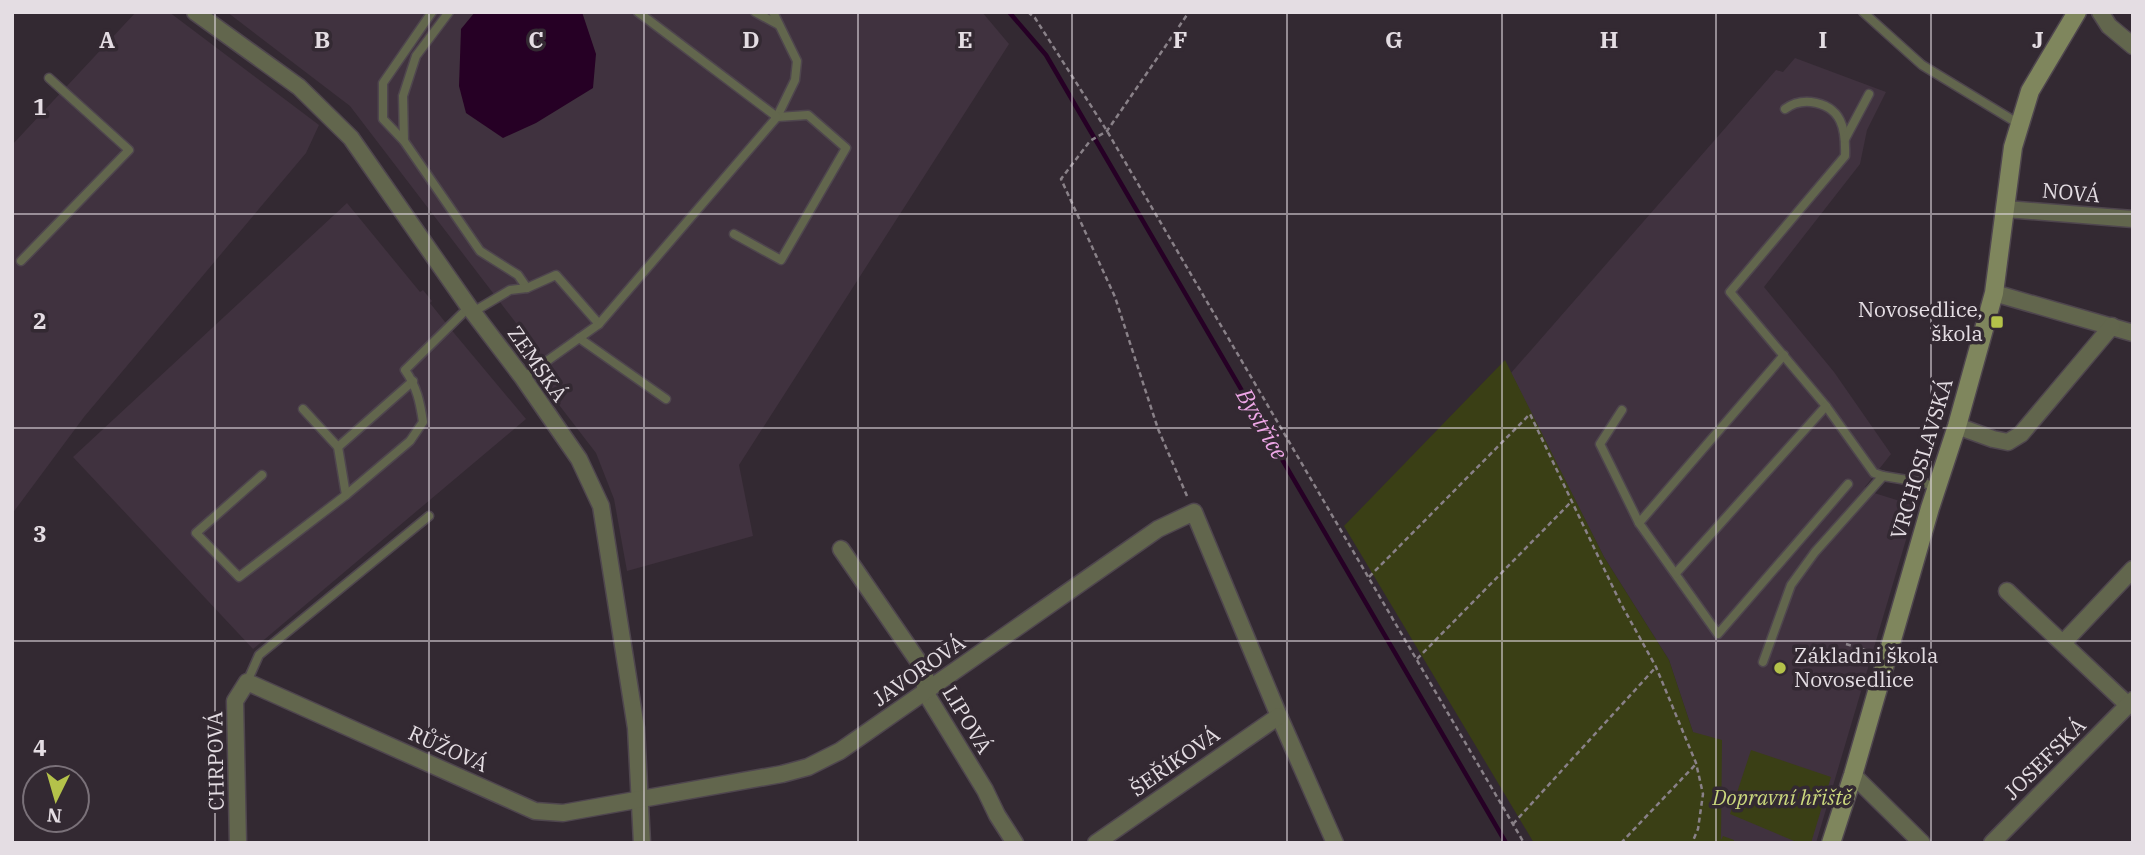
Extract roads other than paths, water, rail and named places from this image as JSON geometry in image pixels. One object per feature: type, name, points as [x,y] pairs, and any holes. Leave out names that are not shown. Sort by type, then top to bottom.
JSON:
[{"type":"street","name":"ZEMSKÁ","points":[[195,12],[299,87],[351,138],[579,459],[601,506],[636,728],[642,843]]},
{"type":"street","name":"VRCHOSLAVSKÁ","points":[[1831,843],[1930,508],[1957,426],[1994,293],[2013,146],[2019,124],[2030,91],[2077,12]]},
{"type":"street","points":[[2099,12],[2109,26],[2133,46]]},
{"type":"street","name":"NOVÁ","points":[[2006,209],[2133,219]]},
{"type":"street","points":[[1994,293],[2133,333]]},
{"type":"street","points":[[1957,426],[2008,442],[2021,434],[2112,327]]},
{"type":"street","name":"JAVOROVÁ","points":[[640,798],[782,774],[808,767],[840,751],[1158,529],[1194,512],[1279,716]]},
{"type":"street","name":"LIPOVÁ","points":[[841,550],[925,671],[925,692],[1015,843]]},
{"type":"street","points":[[2063,643],[2133,569]]},
{"type":"street","name":"JOSEFSKÁ","points":[[1992,843],[2130,703],[2007,591]]},
{"type":"street","name":"RŮŽOVÁ","points":[[247,682],[535,811],[563,813],[640,798]]},
{"type":"street","name":"CHRPOVÁ","points":[[238,843],[235,701],[247,682]]},
{"type":"street","points":[[1279,716],[1335,843]]},
{"type":"street","name":"ŠEŘÍKOVÁ","points":[[1096,843],[1279,716]]},
{"type":"street","points":[[1853,775],[1922,843]]},
{"type":"lane","points":[[432,12],[383,83],[383,119],[404,141],[481,251],[518,275],[527,288]]},
{"type":"lane","points":[[404,141],[403,96],[416,56],[449,12]]},
{"type":"lane","points":[[638,12],[777,117],[808,115],[846,148],[781,260],[734,234]]},
{"type":"lane","points":[[755,12],[779,25]]},
{"type":"lane","points":[[523,378],[599,324],[777,117],[795,80],[797,61],[773,12]]},
{"type":"lane","points":[[1863,12],[1923,65],[2019,124]]},
{"type":"lane","points":[[21,261],[130,150],[49,78]]},
{"type":"lane","points":[[1845,139],[1869,94]]},
{"type":"lane","points":[[1785,109],[1792,104],[1804,102],[1819,103],[1835,111],[1845,139],[1844,156],[1730,292],[1826,406],[1874,473],[1924,482],[1937,489]]},
{"type":"lane","points":[[262,475],[197,533],[239,577],[346,495],[410,441],[423,422],[419,396],[405,370],[471,309],[510,289],[527,288],[556,275],[599,324]]},
{"type":"lane","points":[[579,338],[666,399]]},
{"type":"lane","points":[[1639,523],[1784,355]]},
{"type":"lane","points":[[338,447],[413,381]]},
{"type":"lane","points":[[1676,573],[1826,406]]},
{"type":"lane","points":[[303,409],[338,447],[346,495]]},
{"type":"lane","points":[[1622,410],[1600,444],[1639,523],[1718,634],[1848,484]]},
{"type":"lane","points":[[1763,662],[1791,585],[1815,552],[1883,476]]},
{"type":"lane","points":[[247,682],[259,655],[429,516]]},
{"type":"waterway","name":"Bystřice","points":[[1009,12],[1046,55],[1506,843]]},
{"type":"place","name":"Novosedlice, škola","points":[[1997,322]]},
{"type":"place","name":"Základni škola Novosedlice","points":[[1780,668]]},
{"type":"park label","name":"Dopravní hřiště","points":[[1782,798]]}]
